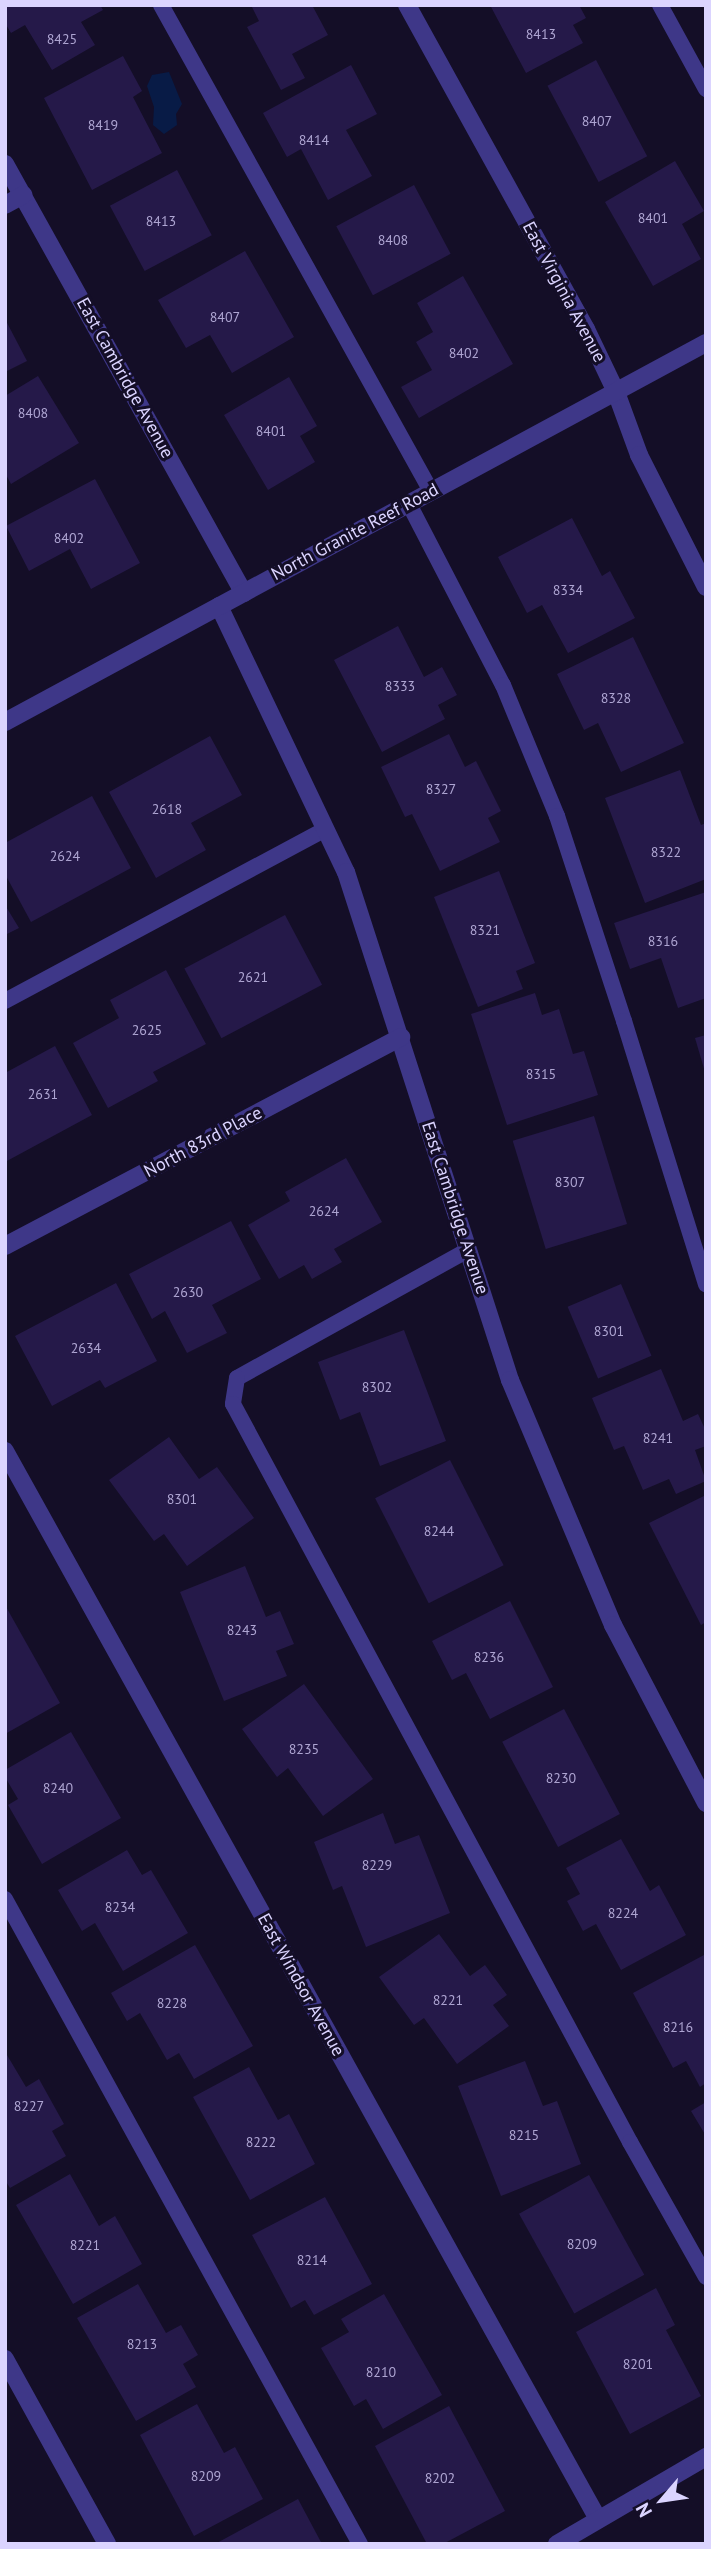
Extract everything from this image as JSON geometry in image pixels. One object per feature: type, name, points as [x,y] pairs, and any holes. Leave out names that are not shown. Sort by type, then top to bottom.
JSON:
[{"type":"street","name":"East Virginia Avenue","points":[[407,5],[586,329],[616,392],[639,455],[706,587]]},
{"type":"street","name":"East Cambridge Avenue","points":[[5,164],[244,593]]},
{"type":"street","points":[[5,205],[23,195]]},
{"type":"street","name":"North Granite Reef Road","points":[[5,722],[706,343]]},
{"type":"street","name":"East Cambridge Avenue","points":[[219,606],[346,873],[510,1380],[614,1625],[706,1803]]},
{"type":"street","name":"North 83rd Place","points":[[5,1246],[401,1037]]},
{"type":"street","name":"East Windsor Avenue","points":[[5,1451],[598,2519]]},
{"type":"street","points":[[5,2359],[107,2544]]},
{"type":"street","points":[[557,2544],[706,2457]]},
{"type":"lane","points":[[161,5],[431,491]]},
{"type":"lane","points":[[660,5],[706,89]]},
{"type":"lane","points":[[409,504],[503,685],[557,816],[706,1285]]},
{"type":"lane","points":[[5,1001],[326,829]]},
{"type":"lane","points":[[468,1250],[237,1378],[233,1404],[630,2142],[706,2277]]},
{"type":"lane","points":[[5,1899],[360,2544]]},
{"type":"water","points":[[169,72],[182,104],[176,114],[177,125],[164,134],[153,125],[154,107],[147,86],[152,75]]},
{"type":"building","points":[[5,5],[100,5],[103,10],[81,22],[95,45],[52,70],[25,25],[11,33],[5,23]]},
{"type":"building","points":[[251,5],[312,5],[328,35],[292,54],[305,78],[281,90],[247,27],[259,21]]},
{"type":"building","points":[[490,5],[579,5],[586,18],[573,25],[583,43],[526,73]]},
{"type":"building","points":[[123,56],[142,91],[133,97],[162,153],[92,190],[44,98]]},
{"type":"building","points":[[596,60],[647,156],[599,182],[547,86]]},
{"type":"building","points":[[351,65],[377,114],[346,130],[372,176],[328,200],[301,149],[287,157],[263,113]]},
{"type":"building","points":[[675,161],[704,211],[682,224],[701,259],[653,286],[605,202]]},
{"type":"building","points":[[177,170],[212,235],[145,271],[110,206]]},
{"type":"building","points":[[414,185],[451,254],[373,295],[336,226]]},
{"type":"building","points":[[245,251],[294,337],[232,373],[210,335],[186,348],[158,300]]},
{"type":"building","points":[[463,276],[513,364],[419,418],[401,387],[432,370],[416,342],[433,332],[417,303]]},
{"type":"building","points":[[5,319],[27,361],[5,372]]},
{"type":"building","points":[[38,376],[79,443],[11,484],[5,473],[5,396]]},
{"type":"building","points":[[289,377],[317,426],[300,436],[315,462],[268,490],[224,415]]},
{"type":"building","points":[[95,479],[140,563],[91,589],[70,549],[29,571],[6,526]]},
{"type":"building","points":[[572,518],[602,576],[610,571],[635,618],[568,653],[542,605],[527,613],[498,557]]},
{"type":"building","points":[[398,626],[424,677],[442,667],[457,695],[438,705],[445,719],[382,752],[334,660]]},
{"type":"building","points":[[633,637],[684,743],[621,772],[598,723],[584,730],[557,674]]},
{"type":"building","points":[[449,734],[465,767],[476,761],[501,811],[488,818],[500,842],[440,871],[412,814],[405,817],[381,767]]},
{"type":"building","points":[[210,736],[242,795],[191,823],[206,850],[156,878],[109,792]]},
{"type":"building","points":[[680,770],[701,825],[706,823],[706,879],[645,903],[605,798]]},
{"type":"building","points":[[92,796],[131,868],[31,922],[5,874],[5,843]]},
{"type":"building","points":[[499,871],[535,963],[516,971],[523,989],[478,1007],[434,897]]},
{"type":"building","points":[[706,892],[706,998],[678,1008],[661,958],[630,969],[614,923]]},
{"type":"building","points":[[5,905],[19,928],[5,935]]},
{"type":"building","points":[[285,915],[322,985],[221,1038],[184,969]]},
{"type":"building","points":[[166,970],[206,1044],[153,1072],[158,1081],[108,1108],[73,1043],[119,1018],[110,1000]]},
{"type":"building","points":[[535,993],[542,1015],[559,1009],[573,1054],[584,1051],[598,1095],[507,1125],[471,1014]]},
{"type":"building","points":[[706,1035],[706,1072],[705,1072],[695,1038]]},
{"type":"building","points":[[55,1046],[92,1115],[5,1162],[5,1073]]},
{"type":"building","points":[[594,1116],[627,1224],[546,1249],[513,1141]]},
{"type":"building","points":[[346,1158],[382,1222],[334,1249],[342,1262],[312,1279],[304,1265],[279,1279],[248,1225],[290,1201],[285,1192]]},
{"type":"building","points":[[231,1221],[261,1279],[212,1305],[227,1333],[187,1353],[165,1311],[152,1319],[129,1274]]},
{"type":"building","points":[[116,1283],[157,1361],[105,1388],[100,1380],[52,1406],[15,1336]]},
{"type":"building","points":[[621,1284],[651,1356],[598,1378],[568,1307]]},
{"type":"building","points":[[404,1330],[446,1441],[380,1466],[360,1412],[340,1420],[318,1362]]},
{"type":"building","points":[[661,1369],[683,1421],[698,1414],[706,1431],[706,1446],[695,1450],[706,1481],[676,1494],[669,1479],[643,1490],[624,1446],[614,1450],[592,1398]]},
{"type":"building","points":[[169,1437],[199,1479],[217,1467],[254,1518],[187,1566],[164,1534],[154,1541],[109,1480]]},
{"type":"building","points":[[450,1460],[504,1565],[429,1603],[375,1498]]},
{"type":"building","points":[[706,1495],[706,1622],[701,1625],[649,1523]]},
{"type":"building","points":[[245,1566],[266,1617],[280,1611],[294,1644],[276,1651],[287,1676],[224,1701],[180,1592]]},
{"type":"building","points":[[510,1601],[553,1687],[490,1719],[466,1673],[452,1680],[432,1641]]},
{"type":"building","points":[[5,1605],[60,1703],[5,1734]]},
{"type":"building","points":[[304,1684],[373,1779],[323,1816],[288,1768],[277,1777],[242,1729]]},
{"type":"building","points":[[564,1709],[620,1814],[558,1847],[502,1742]]},
{"type":"building","points":[[71,1732],[121,1818],[42,1864],[8,1805],[18,1799],[5,1777],[5,1770]]},
{"type":"building","points":[[383,1813],[395,1844],[419,1835],[450,1913],[366,1947],[342,1886],[333,1890],[314,1842]]},
{"type":"building","points":[[621,1839],[650,1891],[659,1885],[686,1935],[621,1970],[596,1924],[583,1931],[567,1901],[580,1894],[566,1868]]},
{"type":"building","points":[[127,1850],[142,1875],[151,1870],[188,1933],[123,1971],[95,1923],[82,1931],[58,1890]]},
{"type":"building","points":[[439,1934],[470,1976],[485,1965],[507,1995],[493,2005],[509,2026],[457,2064],[424,2018],[414,2025],[379,1977]]},
{"type":"building","points":[[195,1945],[253,2046],[194,2079],[179,2053],[167,2060],[140,2013],[127,2021],[111,1993]]},
{"type":"building","points":[[704,1955],[706,2083],[700,2087],[686,2061],[673,2068],[633,1993]]},
{"type":"building","points":[[7,2055],[26,2087],[39,2079],[64,2124],[52,2131],[66,2156],[10,2188],[5,2180]]},
{"type":"building","points":[[525,2061],[543,2106],[557,2101],[581,2164],[501,2196],[458,2086]]},
{"type":"building","points":[[249,2067],[278,2120],[289,2114],[315,2164],[250,2200],[193,2097]]},
{"type":"building","points":[[706,2102],[706,2136],[691,2111]]},
{"type":"building","points":[[70,2174],[99,2226],[115,2216],[142,2264],[73,2304],[16,2205]]},
{"type":"building","points":[[589,2175],[644,2275],[574,2313],[519,2214]]},
{"type":"building","points":[[325,2197],[372,2284],[314,2315],[305,2300],[291,2308],[252,2235]]},
{"type":"building","points":[[138,2284],[166,2333],[181,2325],[198,2355],[183,2364],[196,2387],[136,2421],[77,2318]]},
{"type":"building","points":[[656,2288],[675,2325],[666,2330],[701,2396],[630,2434],[576,2332]]},
{"type":"building","points":[[384,2294],[442,2395],[383,2429],[366,2399],[354,2406],[321,2348],[349,2332],[341,2319]]},
{"type":"building","points":[[197,2404],[224,2453],[235,2447],[263,2499],[194,2536],[140,2435]]},
{"type":"building","points":[[449,2406],[505,2511],[443,2544],[427,2544],[375,2446]]},
{"type":"building","points":[[298,2499],[322,2544],[215,2544]]}]
